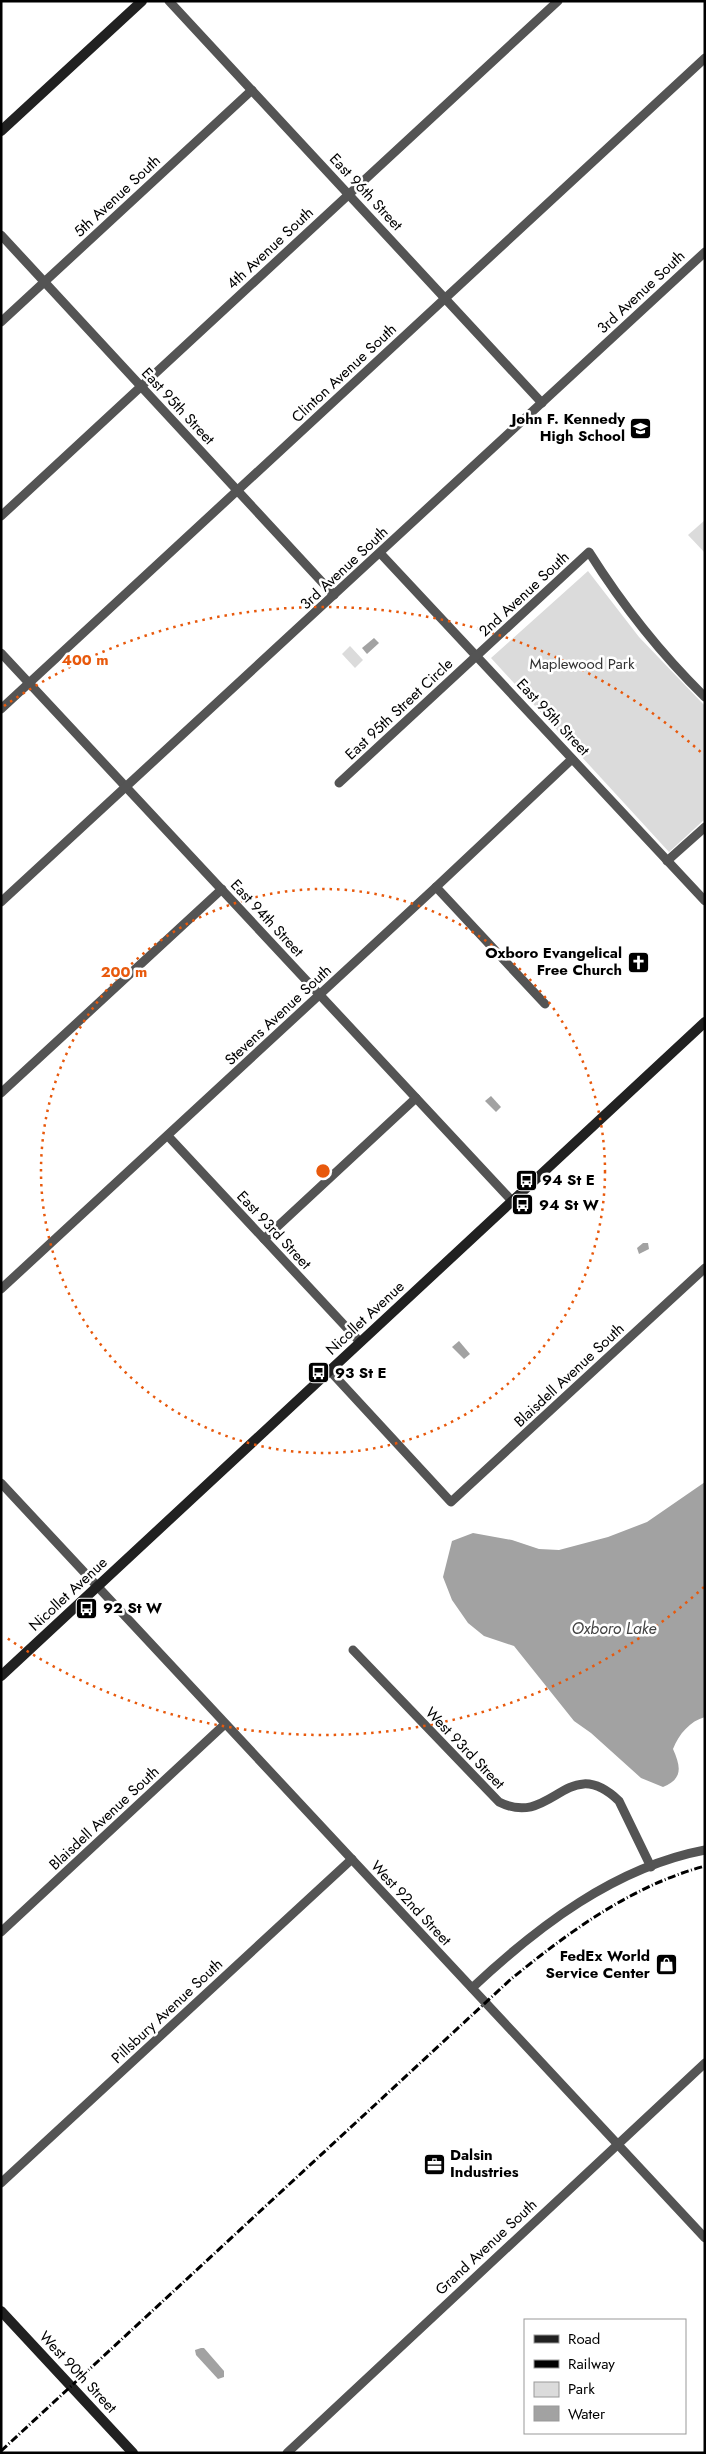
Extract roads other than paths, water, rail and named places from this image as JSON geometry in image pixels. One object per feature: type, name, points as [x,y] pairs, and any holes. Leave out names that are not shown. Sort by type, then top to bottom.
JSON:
[{"type":"main road","points":[[1,131],[142,1]]},
{"type":"main road","name":"Nicollet Avenue","points":[[1,1676],[705,1022]]},
{"type":"main road","name":"West 90th Street","points":[[1,2312],[133,2453]]},
{"type":"street","name":"East 96th Street","points":[[169,1],[542,403]]},
{"type":"street","name":"4th Avenue South","points":[[1,516],[558,1]]},
{"type":"street","name":"Clinton Avenue South","points":[[1,709],[705,58]]},
{"type":"street","name":"5th Avenue South","points":[[1,322],[252,90]]},
{"type":"street","name":"East 95th Street","points":[[1,235],[334,595]]},
{"type":"street","name":"3rd Avenue South","points":[[1,902],[705,252]]},
{"type":"street","name":"2nd Avenue South","points":[[477,656],[589,552],[614,592],[642,630],[705,697]]},
{"type":"street","name":"East 95th Street","points":[[380,553],[705,901]]},
{"type":"street","name":"East 94th Street","points":[[1,653],[512,1201]]},
{"type":"street","name":"East 95th Street Circle","points":[[339,783],[477,656]]},
{"type":"street","name":"Stevens Avenue South","points":[[1,1289],[320,995],[572,758]]},
{"type":"street","points":[[667,861],[705,827]]},
{"type":"street","points":[[436,887],[545,1004]]},
{"type":"street","points":[[1,1093],[222,889]]},
{"type":"street","points":[[264,1239],[416,1098]]},
{"type":"street","name":"East 93rd Street","points":[[168,1136],[360,1342]]},
{"type":"street","name":"Blaisdell Avenue South","points":[[330,1371],[451,1502],[705,1268]]},
{"type":"street","name":"West 92nd Street","points":[[1,1483],[705,2238]]},
{"type":"street","name":"West 93rd Street","points":[[353,1650],[499,1802],[521,1809],[533,1808],[544,1803],[563,1789],[575,1785],[587,1784],[599,1787],[619,1801],[650,1867]]},
{"type":"street","name":"Blaisdell Avenue South","points":[[1,1932],[225,1724]]},
{"type":"street","points":[[472,1988],[506,1956],[542,1927],[622,1879],[687,1854],[705,1850]]},
{"type":"street","name":"Pillsbury Avenue South","points":[[1,2183],[352,1859]]},
{"type":"street","name":"Grand Avenue South","points":[[288,2453],[705,2063]]},
{"type":"water","points":[[374,638],[379,643],[367,654],[362,648]]},
{"type":"water","points":[[491,1096],[501,1107],[496,1112],[485,1101]]},
{"type":"water","points":[[643,1243],[648,1243],[649,1249],[639,1254],[637,1248]]},
{"type":"water","points":[[459,1341],[470,1354],[464,1359],[452,1347]]},
{"type":"water","name":"Oxboro Lake","points":[[705,1482],[705,1717],[690,1725],[678,1738],[673,1749],[679,1767],[677,1776],[663,1787],[641,1778],[591,1733],[574,1721],[514,1646],[484,1636],[468,1623],[452,1600],[443,1577],[452,1541],[473,1533],[512,1540],[539,1549],[559,1550],[608,1537],[647,1522]]},
{"type":"water","points":[[204,2348],[224,2371],[224,2377],[218,2379],[196,2355],[195,2350]]},
{"type":"railway","points":[[1,2451],[511,1979],[555,1944],[626,1898],[652,1885],[705,1866]]},
{"type":"place","name":"John F. Kennedy High School","points":[[641,428]]},
{"type":"place","name":"Oxboro Evangelical Free Church","points":[[638,962]]},
{"type":"place","name":"94 St E","points":[[526,1180]]},
{"type":"place","name":"94 St W","points":[[523,1205]]},
{"type":"place","name":"93 St E","points":[[319,1373]]},
{"type":"place","name":"92 St W","points":[[87,1608]]},
{"type":"place","name":"FedEx World Service Center","points":[[666,1965]]},
{"type":"place","name":"Dalsin Industries","points":[[434,2164]]},
{"type":"park label","name":"Maplewood Park","points":[[582,664]]}]
